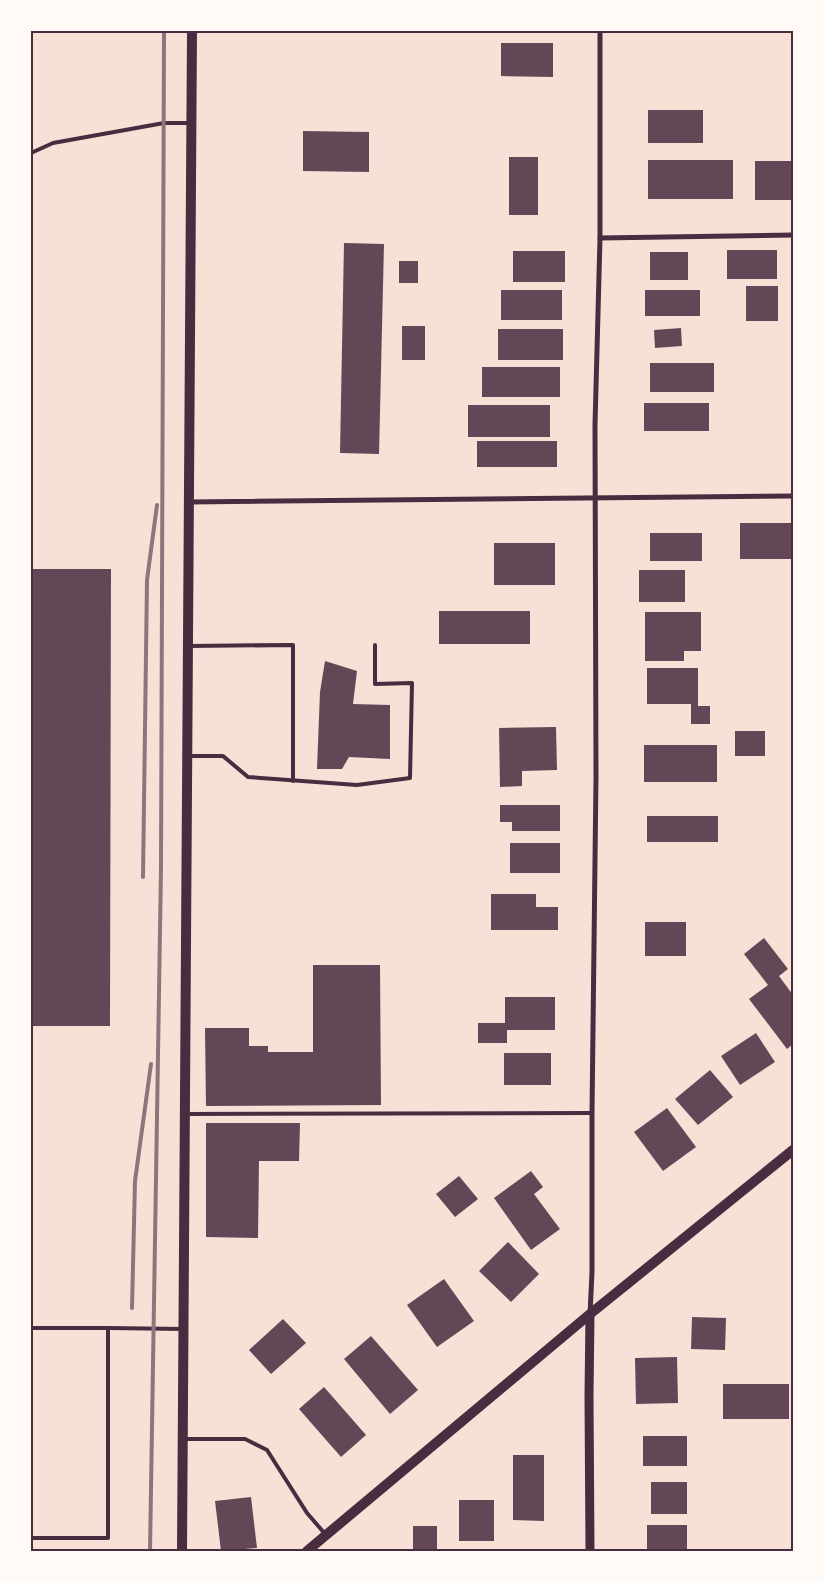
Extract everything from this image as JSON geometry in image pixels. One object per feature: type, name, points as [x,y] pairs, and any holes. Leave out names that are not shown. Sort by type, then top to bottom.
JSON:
[{"type":"main road","points":[[182,1551],[192,31]]},
{"type":"main road","points":[[307,1551],[590,1314],[793,1150]]},
{"type":"street","points":[[590,1551],[589,1406],[592,1272],[596,777],[595,425],[600,238],[600,31]]},
{"type":"street","points":[[600,238],[793,236]]},
{"type":"street","points":[[190,502],[793,496]]},
{"type":"lane","points":[[31,153],[62,141],[164,123],[192,123]]},
{"type":"lane","points":[[189,646],[293,645],[293,782]]},
{"type":"lane","points":[[188,756],[224,756],[248,777],[293,782],[357,785],[410,778],[412,683],[375,684],[375,645]]},
{"type":"lane","points":[[186,1114],[592,1113]]},
{"type":"lane","points":[[31,1328],[184,1329]]},
{"type":"lane","points":[[31,1538],[108,1538],[108,1328]]},
{"type":"lane","points":[[183,1439],[245,1439],[267,1450],[307,1513],[326,1535]]},
{"type":"building","points":[[501,43],[553,43],[553,77],[501,76]]},
{"type":"building","points":[[648,110],[703,110],[703,143],[648,143]]},
{"type":"building","points":[[303,131],[369,132],[369,172],[303,171]]},
{"type":"building","points":[[509,157],[538,157],[538,215],[509,215]]},
{"type":"building","points":[[648,160],[733,160],[733,199],[648,199]]},
{"type":"building","points":[[755,161],[793,161],[793,200],[755,200]]},
{"type":"building","points":[[344,243],[384,244],[379,454],[340,453]]},
{"type":"building","points":[[727,250],[777,250],[777,279],[727,279]]},
{"type":"building","points":[[513,251],[565,251],[565,282],[513,282]]},
{"type":"building","points":[[650,252],[688,252],[688,280],[650,280]]},
{"type":"building","points":[[399,261],[418,261],[418,283],[399,283]]},
{"type":"building","points":[[746,286],[778,286],[778,321],[746,321]]},
{"type":"building","points":[[501,290],[562,290],[562,320],[501,320]]},
{"type":"building","points":[[645,290],[700,290],[700,316],[645,316]]},
{"type":"building","points":[[402,326],[425,326],[425,360],[402,360]]},
{"type":"building","points":[[681,328],[682,346],[655,348],[654,330]]},
{"type":"building","points":[[498,329],[563,329],[563,360],[498,360]]},
{"type":"building","points":[[650,363],[714,363],[714,392],[650,392]]},
{"type":"building","points":[[482,367],[560,367],[560,397],[482,397]]},
{"type":"building","points":[[644,403],[709,403],[709,431],[644,431]]},
{"type":"building","points":[[468,405],[550,405],[550,437],[468,437]]},
{"type":"building","points":[[477,441],[557,441],[557,467],[477,467]]},
{"type":"building","points":[[740,523],[793,523],[793,559],[740,559]]},
{"type":"building","points":[[650,533],[702,533],[702,561],[650,561]]},
{"type":"building","points":[[494,543],[555,543],[555,585],[494,585]]},
{"type":"building","points":[[31,569],[111,569],[110,1026],[31,1026]]},
{"type":"building","points":[[639,570],[685,570],[685,602],[639,602]]},
{"type":"building","points":[[439,611],[530,611],[530,644],[439,644]]},
{"type":"building","points":[[645,612],[701,612],[701,651],[684,651],[684,661],[645,661]]},
{"type":"building","points":[[325,661],[357,671],[353,704],[390,705],[390,759],[349,757],[342,769],[317,769],[320,692]]},
{"type":"building","points":[[647,668],[698,668],[698,706],[710,706],[710,724],[691,724],[691,704],[647,704]]},
{"type":"building","points":[[556,727],[557,770],[522,771],[522,786],[500,787],[499,728]]},
{"type":"building","points":[[735,731],[765,731],[765,756],[735,756]]},
{"type":"building","points":[[644,745],[717,745],[717,782],[644,782]]},
{"type":"building","points":[[500,805],[560,805],[560,831],[512,831],[512,822],[500,822]]},
{"type":"building","points":[[647,816],[718,816],[718,842],[647,842]]},
{"type":"building","points":[[510,843],[560,843],[560,873],[510,873]]},
{"type":"building","points":[[491,894],[536,894],[536,907],[558,907],[558,930],[491,930]]},
{"type":"building","points":[[645,922],[686,922],[686,956],[645,956]]},
{"type":"building","points":[[764,938],[788,969],[779,976],[793,995],[793,1044],[787,1049],[749,999],[768,985],[744,954]]},
{"type":"building","points":[[313,965],[380,965],[381,1105],[206,1106],[205,1028],[249,1028],[249,1046],[268,1046],[268,1052],[313,1052]]},
{"type":"building","points":[[505,997],[555,997],[555,1030],[507,1030],[507,1043],[478,1043],[478,1023],[505,1023]]},
{"type":"building","points":[[756,1033],[775,1062],[740,1085],[721,1056]]},
{"type":"building","points":[[504,1053],[551,1053],[551,1085],[504,1085]]},
{"type":"building","points":[[710,1070],[733,1097],[698,1125],[675,1099]]},
{"type":"building","points":[[667,1108],[696,1147],[663,1171],[634,1132]]},
{"type":"building","points":[[206,1123],[300,1123],[299,1161],[259,1161],[258,1238],[206,1237]]},
{"type":"building","points":[[531,1171],[543,1187],[534,1194],[560,1229],[531,1250],[494,1198]]},
{"type":"building","points":[[459,1176],[478,1199],[455,1217],[436,1194]]},
{"type":"building","points":[[508,1242],[539,1274],[511,1302],[479,1271]]},
{"type":"building","points":[[444,1279],[474,1321],[437,1347],[407,1305]]},
{"type":"building","points":[[692,1317],[726,1318],[725,1350],[691,1349]]},
{"type":"building","points":[[283,1319],[306,1343],[271,1374],[249,1350]]},
{"type":"building","points":[[371,1336],[418,1390],[390,1414],[344,1359]]},
{"type":"building","points":[[677,1357],[678,1403],[636,1404],[635,1358]]},
{"type":"building","points":[[723,1384],[789,1384],[789,1419],[723,1419]]},
{"type":"building","points":[[324,1387],[366,1435],[341,1457],[299,1409]]},
{"type":"building","points":[[643,1436],[687,1436],[687,1466],[643,1466]]},
{"type":"building","points":[[513,1455],[544,1455],[544,1521],[513,1520]]},
{"type":"building","points":[[651,1482],[687,1482],[687,1514],[651,1514]]},
{"type":"building","points":[[251,1497],[257,1548],[221,1551],[215,1501]]},
{"type":"building","points":[[459,1500],[494,1500],[494,1541],[459,1541]]},
{"type":"building","points":[[647,1525],[687,1525],[687,1551],[647,1551]]},
{"type":"building","points":[[413,1526],[437,1526],[437,1551],[413,1551]]},
{"type":"railway","points":[[150,1551],[161,868],[164,31]]},
{"type":"railway","points":[[143,877],[147,580],[157,505]]},
{"type":"railway","points":[[132,1308],[135,1181],[151,1064]]}]
